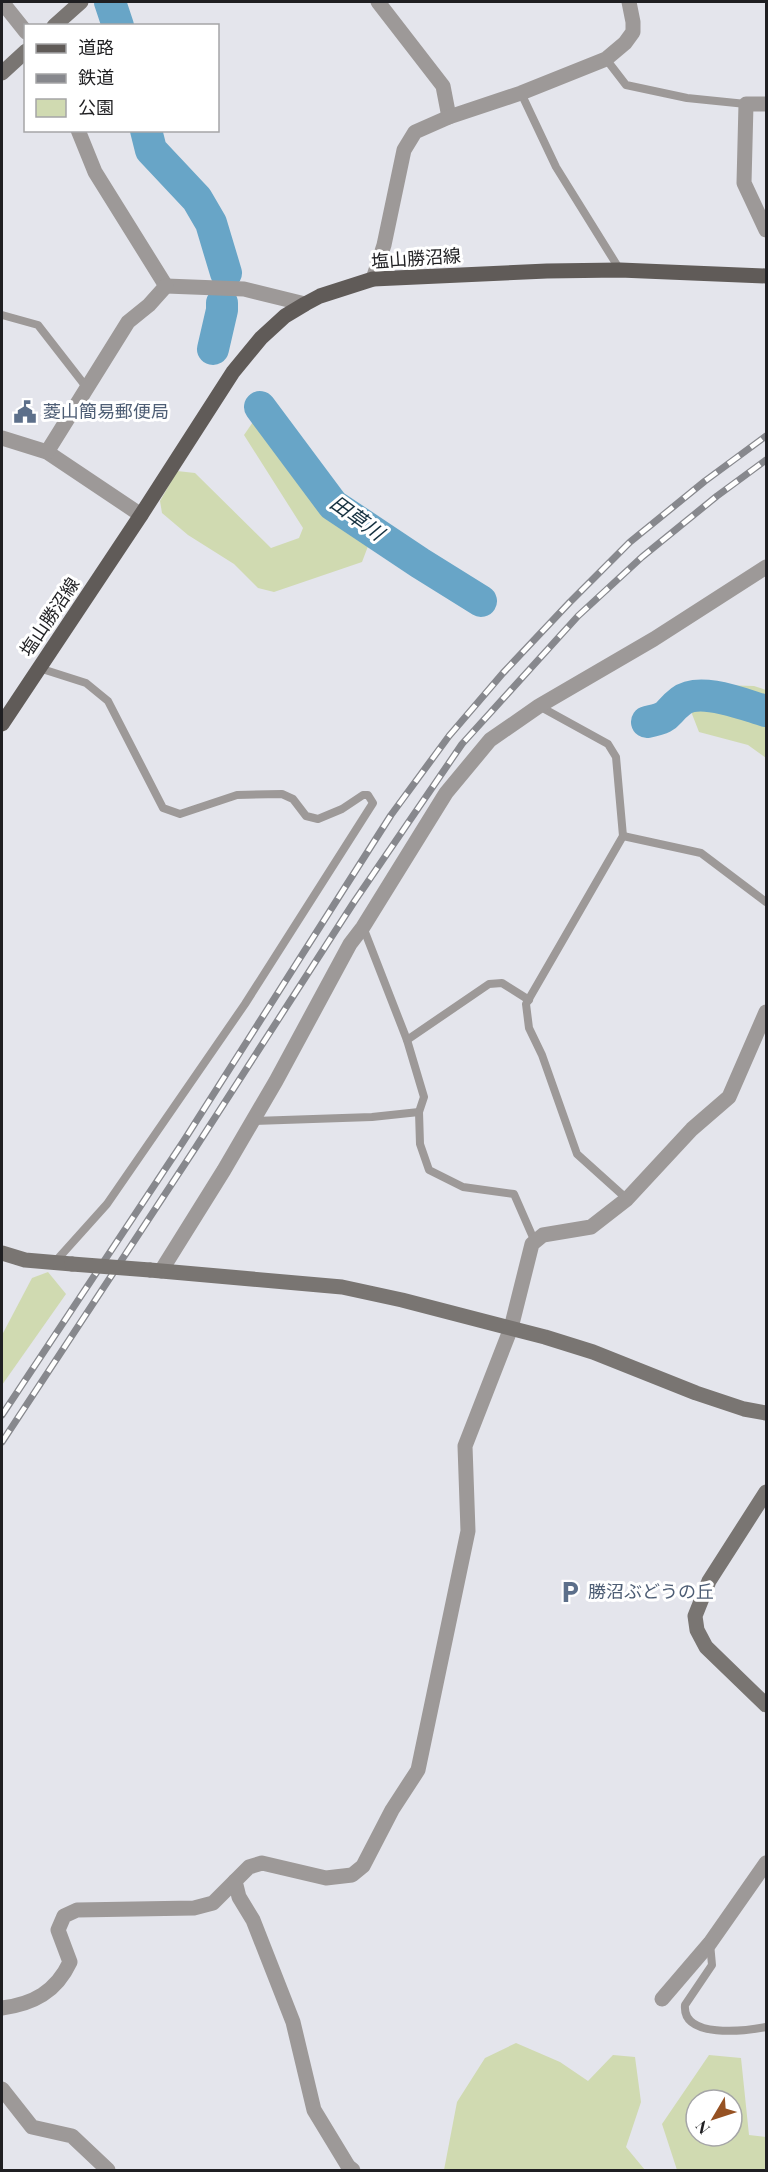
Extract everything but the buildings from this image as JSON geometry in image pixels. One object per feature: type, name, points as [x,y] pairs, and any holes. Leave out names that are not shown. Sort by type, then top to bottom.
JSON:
[{"type":"main road","name":"塩山勝沼線","points":[[2,724],[233,372],[261,338],[285,316],[305,304],[320,296],[373,279],[621,270],[766,276]]},
{"type":"street","points":[[2,2],[24,30]]},
{"type":"street","points":[[56,24],[81,2]]},
{"type":"street","points":[[378,2],[443,86],[449,117]]},
{"type":"street","points":[[373,279],[384,245],[404,150],[415,132],[449,117],[521,93],[606,59],[633,33],[629,2]]},
{"type":"street","points":[[2,73],[24,53]]},
{"type":"street","points":[[766,104],[746,104],[744,183],[766,230]]},
{"type":"street","points":[[79,132],[95,172],[166,286]]},
{"type":"street","points":[[47,452],[128,322],[166,286],[244,289],[305,304]]},
{"type":"street","points":[[2,438],[47,452],[141,515]]},
{"type":"street","points":[[155,1271],[252,1121],[350,945],[446,793],[490,740],[539,706],[654,639],[766,567]]},
{"type":"street","points":[[2,2008],[35,2001],[63,1976],[70,1962],[58,1930],[64,1916],[77,1910],[194,1908],[213,1903],[249,1867],[262,1863],[326,1878],[352,1875],[363,1866],[392,1810],[418,1770],[468,1531],[465,1446],[511,1328],[527,1261],[535,1242],[543,1234],[591,1227],[627,1199],[692,1129],[729,1097],[766,1011]]},
{"type":"street","points":[[2,1253],[25,1260],[53,1263],[342,1287],[511,1328],[593,1352],[696,1393],[744,1409],[766,1413]]},
{"type":"street","points":[[766,1492],[709,1581],[695,1616],[698,1630],[706,1647],[766,1706]]},
{"type":"street","points":[[662,1999],[710,1943],[766,1863]]},
{"type":"street","points":[[235,1881],[239,1897],[253,1920],[293,2022],[314,2110],[348,2166],[353,2170]]},
{"type":"street","points":[[2,2089],[32,2127],[72,2136],[108,2170]]},
{"type":"lane","points":[[606,59],[626,85],[687,98],[746,104]]},
{"type":"lane","points":[[521,93],[556,167],[621,270]]},
{"type":"lane","points":[[2,315],[39,325],[87,388]]},
{"type":"lane","points":[[39,668],[86,683],[108,701],[163,808],[180,814],[237,795],[282,794],[292,799],[306,816],[318,819],[342,809],[363,795],[368,795],[373,803],[245,1004],[107,1204],[53,1263]]},
{"type":"lane","points":[[539,706],[608,744],[616,757],[623,836],[526,1004],[529,1028],[542,1055],[577,1154],[627,1199]]},
{"type":"lane","points":[[623,836],[701,853],[766,902]]},
{"type":"lane","points":[[363,927],[407,1040],[424,1097],[419,1112],[420,1144],[429,1170],[463,1186],[514,1194],[535,1242]]},
{"type":"lane","points":[[407,1040],[489,984],[502,983],[529,1000]]},
{"type":"lane","points":[[252,1121],[372,1117],[419,1112]]},
{"type":"lane","points":[[710,1943],[711,1965],[685,2005],[684,2013],[687,2019],[696,2026],[710,2030],[766,2027]]},
{"type":"green space","points":[[255,419],[290,421],[313,456],[350,523],[370,541],[362,562],[274,592],[258,588],[234,564],[188,535],[162,513],[160,501],[177,471],[195,473],[271,548],[299,538],[303,528],[244,435]]},
{"type":"green space","points":[[719,685],[754,686],[766,690],[766,758],[748,745],[699,732],[692,714],[693,704]]},
{"type":"green space","points":[[48,1272],[66,1294],[2,1385],[2,1335],[32,1278]]},
{"type":"green space","points":[[516,2043],[560,2062],[588,2081],[613,2055],[635,2057],[641,2102],[626,2147],[645,2170],[444,2170],[457,2102],[485,2058]]},
{"type":"green space","points":[[709,2055],[741,2058],[749,2135],[766,2137],[766,2170],[677,2170],[662,2124],[684,2092],[684,2148],[744,2148],[744,2088],[687,2088]]},
{"type":"waterway","name":"田草川","points":[[110,2],[117,24]]},
{"type":"waterway","name":"田草川","points":[[146,132],[151,150],[197,199],[211,223],[226,273]]},
{"type":"waterway","name":"田草川","points":[[213,349],[222,303]]},
{"type":"waterway","name":"田草川","points":[[260,407],[333,505],[481,601]]},
{"type":"waterway","name":"田草川","points":[[647,722],[664,717],[681,701],[699,695],[723,698],[766,711]]},
{"type":"railway","points":[[2,1415],[183,1142],[391,815],[449,736],[503,673],[630,542],[705,481],[766,436]]},
{"type":"railway","points":[[2,1442],[354,902],[462,744],[578,616],[642,557],[717,496],[766,460]]},
{"type":"place","name":"菱山簡易郵便局","points":[[25,412]]},
{"type":"place","name":"勝沼ぶどうの丘","points":[[570,1592]]}]
